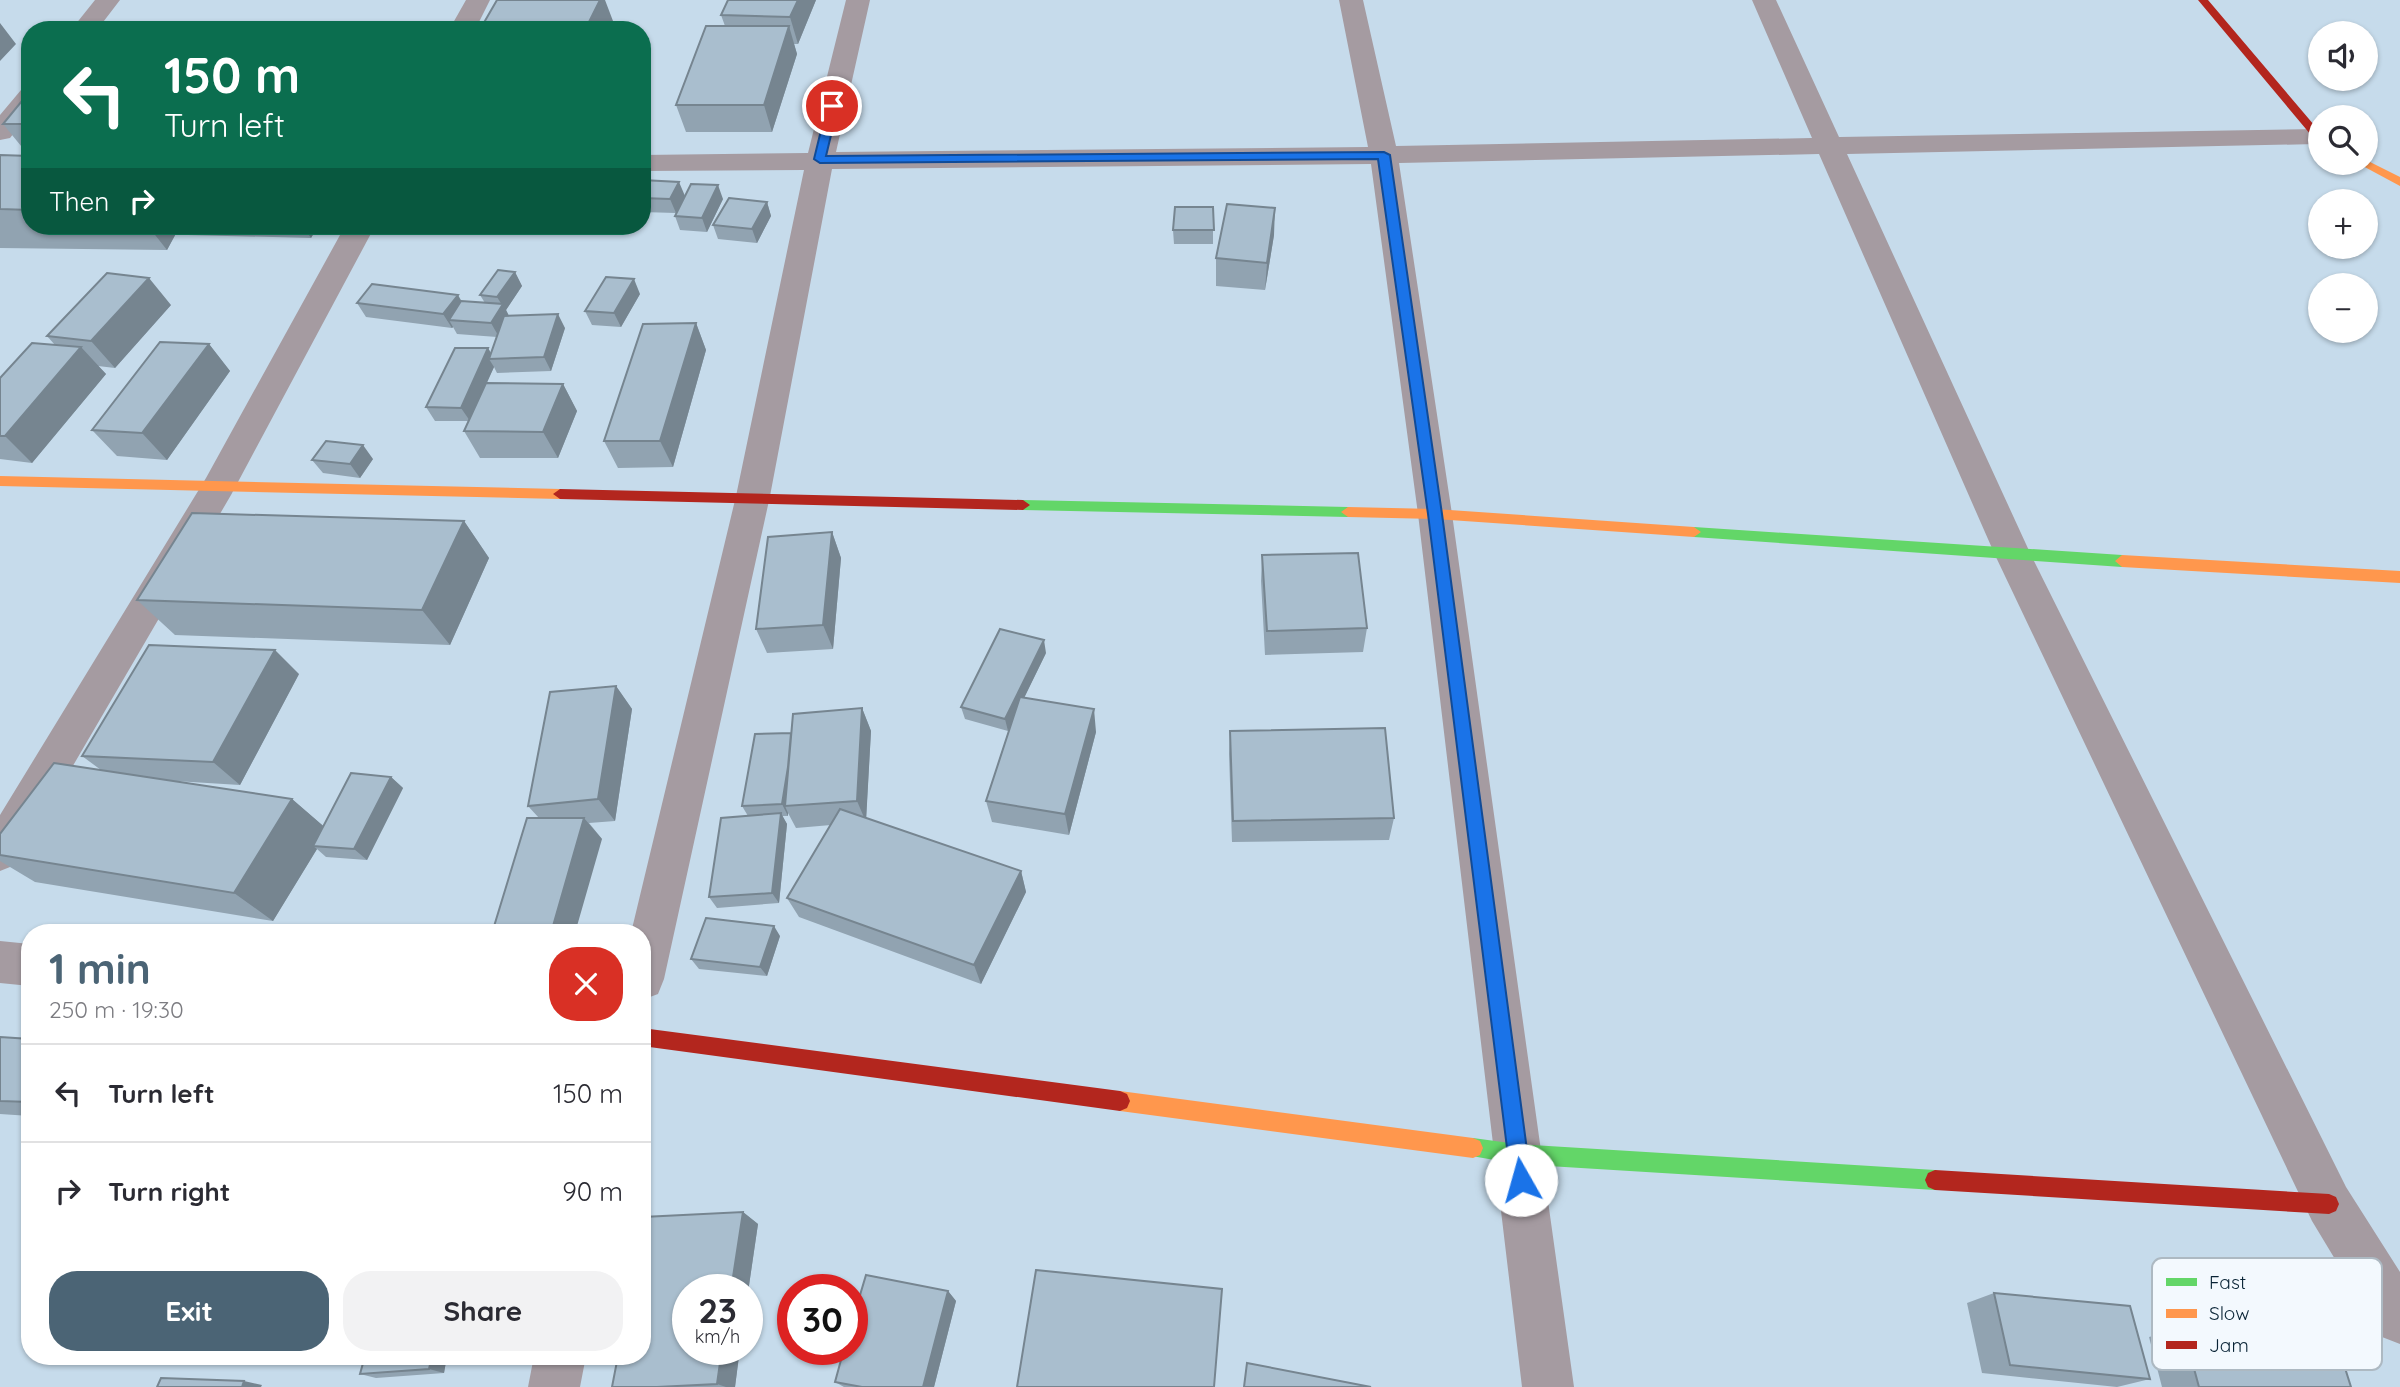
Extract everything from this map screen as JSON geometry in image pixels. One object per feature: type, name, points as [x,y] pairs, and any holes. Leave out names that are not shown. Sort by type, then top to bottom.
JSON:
[{"type":"street","points":[[91,21],[108,0]]},
{"type":"street","points":[[467,21],[478,0]]},
{"type":"street","points":[[651,940],[753,496],[820,159],[858,0]]},
{"type":"street","points":[[1351,0],[1384,155],[1435,514],[1548,1387]]},
{"type":"street","points":[[1764,0],[2013,555],[2329,1204],[2362,1258]]},
{"type":"street","points":[[2203,0],[2308,125]]},
{"type":"street","points":[[0,132],[21,107]]},
{"type":"street","points":[[651,163],[1384,155],[2308,137]]},
{"type":"street","points":[[2378,170],[2400,182]]},
{"type":"street","points":[[0,852],[219,486],[355,235]]},
{"type":"street","points":[[0,481],[753,496],[1435,514],[2013,555],[2400,577]]},
{"type":"street","points":[[0,962],[21,964]]},
{"type":"street","points":[[651,1038],[1517,1154],[2329,1204]]},
{"type":"street","points":[[2382,1290],[2400,1319]]},
{"type":"street","points":[[554,1387],[558,1365]]},
{"type":"building","points":[[497,0],[600,0],[590,21],[485,21]]},
{"type":"building","points":[[728,0],[798,0],[790,17],[721,15]]},
{"type":"building","points":[[706,26],[789,26],[764,105],[676,105]]},
{"type":"building","points":[[21,102],[21,124],[3,124]]},
{"type":"building","points":[[0,155],[21,156],[21,210],[0,209]]},
{"type":"building","points":[[651,180],[679,182],[670,199],[651,198]]},
{"type":"building","points":[[691,184],[718,185],[702,218],[675,216]]},
{"type":"building","points":[[729,198],[767,202],[752,229],[713,225]]},
{"type":"building","points":[[1227,204],[1275,208],[1267,263],[1216,258]]},
{"type":"building","points":[[1175,207],[1213,207],[1214,230],[1173,230]]},
{"type":"building","points":[[498,270],[515,272],[497,297],[480,295]]},
{"type":"building","points":[[107,273],[149,278],[91,341],[47,336]]},
{"type":"building","points":[[606,277],[634,279],[614,313],[585,311]]},
{"type":"building","points":[[372,284],[458,295],[443,314],[357,303]]},
{"type":"building","points":[[461,301],[503,304],[491,323],[449,320]]},
{"type":"building","points":[[558,314],[544,357],[489,359],[504,316]]},
{"type":"building","points":[[696,323],[660,441],[604,441],[643,324]]},
{"type":"building","points":[[160,342],[209,344],[142,433],[92,430]]},
{"type":"building","points":[[32,343],[81,347],[5,436],[0,436],[0,378]]},
{"type":"building","points":[[455,348],[488,348],[461,408],[426,407]]},
{"type":"building","points":[[486,383],[563,384],[543,432],[464,431]]},
{"type":"building","points":[[326,441],[363,445],[350,464],[312,460]]},
{"type":"building","points":[[192,513],[464,521],[422,610],[137,600]]},
{"type":"building","points":[[832,532],[823,625],[756,629],[768,537]]},
{"type":"building","points":[[1358,553],[1367,628],[1267,631],[1262,555]]},
{"type":"building","points":[[1000,629],[1044,640],[1005,719],[961,707]]},
{"type":"building","points":[[149,645],[275,650],[213,762],[82,756]]},
{"type":"building","points":[[616,686],[598,799],[528,806],[550,692]]},
{"type":"building","points":[[1020,697],[1094,709],[1065,814],[986,801]]},
{"type":"building","points":[[862,708],[857,801],[785,806],[793,714]]},
{"type":"building","points":[[1385,728],[1394,818],[1233,821],[1230,731]]},
{"type":"building","points":[[791,733],[782,804],[742,806],[755,734]]},
{"type":"building","points":[[54,763],[292,799],[234,893],[0,855],[0,834]]},
{"type":"building","points":[[351,773],[391,777],[354,849],[313,846]]},
{"type":"building","points":[[840,809],[1021,871],[974,965],[787,898]]},
{"type":"building","points":[[781,813],[772,893],[709,897],[721,818]]},
{"type":"building","points":[[527,818],[584,818],[554,924],[495,924]]},
{"type":"building","points":[[706,918],[774,926],[760,967],[691,959]]},
{"type":"building","points":[[0,1037],[21,1038],[21,1102],[0,1101]]},
{"type":"building","points":[[743,1212],[733,1274],[672,1274],[672,1365],[720,1365],[717,1384],[612,1387],[616,1365],[651,1365],[651,1217]]},
{"type":"building","points":[[1036,1270],[1222,1289],[1214,1387],[1017,1387]]},
{"type":"building","points":[[868,1275],[948,1291],[923,1387],[862,1387],[835,1382],[840,1365],[868,1365]]},
{"type":"building","points":[[1994,1293],[2130,1306],[2150,1379],[2010,1365]]},
{"type":"building","points":[[1247,1363],[1371,1387],[1244,1387]]},
{"type":"building","points":[[362,1365],[430,1365],[429,1369],[360,1374]]},
{"type":"building","points":[[2194,1370],[2346,1370],[2351,1387],[2199,1387]]},
{"type":"building","points":[[161,1378],[244,1381],[242,1387],[157,1387]]},
{"type":"traffic: fast","points":[[1023,505],[1348,512]]},
{"type":"traffic: fast","points":[[1694,532],[2122,561]]},
{"type":"traffic: fast","points":[[1473,1148],[1517,1154],[1935,1180]]},
{"type":"traffic: slow","points":[[2378,170],[2400,182]]},
{"type":"traffic: slow","points":[[0,481],[560,494]]},
{"type":"traffic: slow","points":[[1348,512],[1435,514],[1694,532]]},
{"type":"traffic: slow","points":[[2122,561],[2400,577]]},
{"type":"traffic: slow","points":[[1120,1101],[1473,1148]]},
{"type":"traffic: jam","points":[[2203,0],[2308,125]]},
{"type":"traffic: jam","points":[[560,494],[1023,505]]},
{"type":"traffic: jam","points":[[651,1038],[1120,1101]]},
{"type":"traffic: jam","points":[[1935,1180],[2329,1204]]},
{"type":"route","points":[[832,106],[820,159],[1384,155],[1435,514],[1521,1180]]}]
